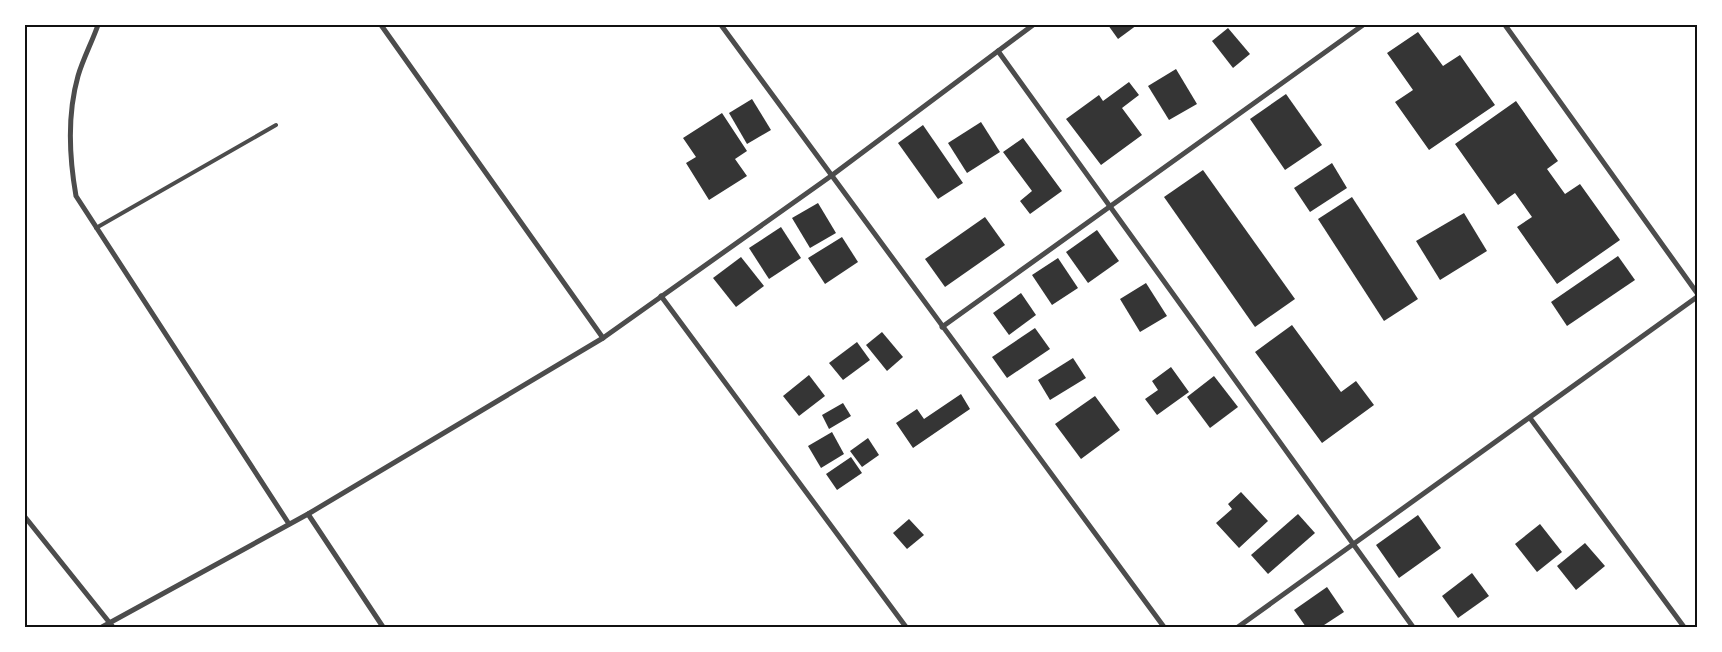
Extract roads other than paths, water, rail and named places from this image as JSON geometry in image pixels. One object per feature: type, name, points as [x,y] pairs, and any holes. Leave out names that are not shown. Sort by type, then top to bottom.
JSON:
[{"type":"street","points":[[98,25],[78,76],[70,124],[71,165],[76,196],[289,524]]},
{"type":"street","points":[[380,25],[603,338]]},
{"type":"street","points":[[722,25],[831,176],[1164,627]]},
{"type":"street","points":[[102,627],[112,625],[308,514],[603,338],[831,176],[1032,25]]},
{"type":"street","points":[[942,327],[1363,25]]},
{"type":"street","points":[[1505,25],[1697,293]]},
{"type":"street","points":[[998,51],[1413,627]]},
{"type":"street","points":[[661,296],[906,627]]},
{"type":"street","points":[[1238,627],[1697,297]]},
{"type":"street","points":[[1530,418],[1684,627]]},
{"type":"street","points":[[308,514],[384,627]]},
{"type":"street","points":[[25,517],[112,625]]},
{"type":"lane","points":[[96,228],[276,125]]}]
